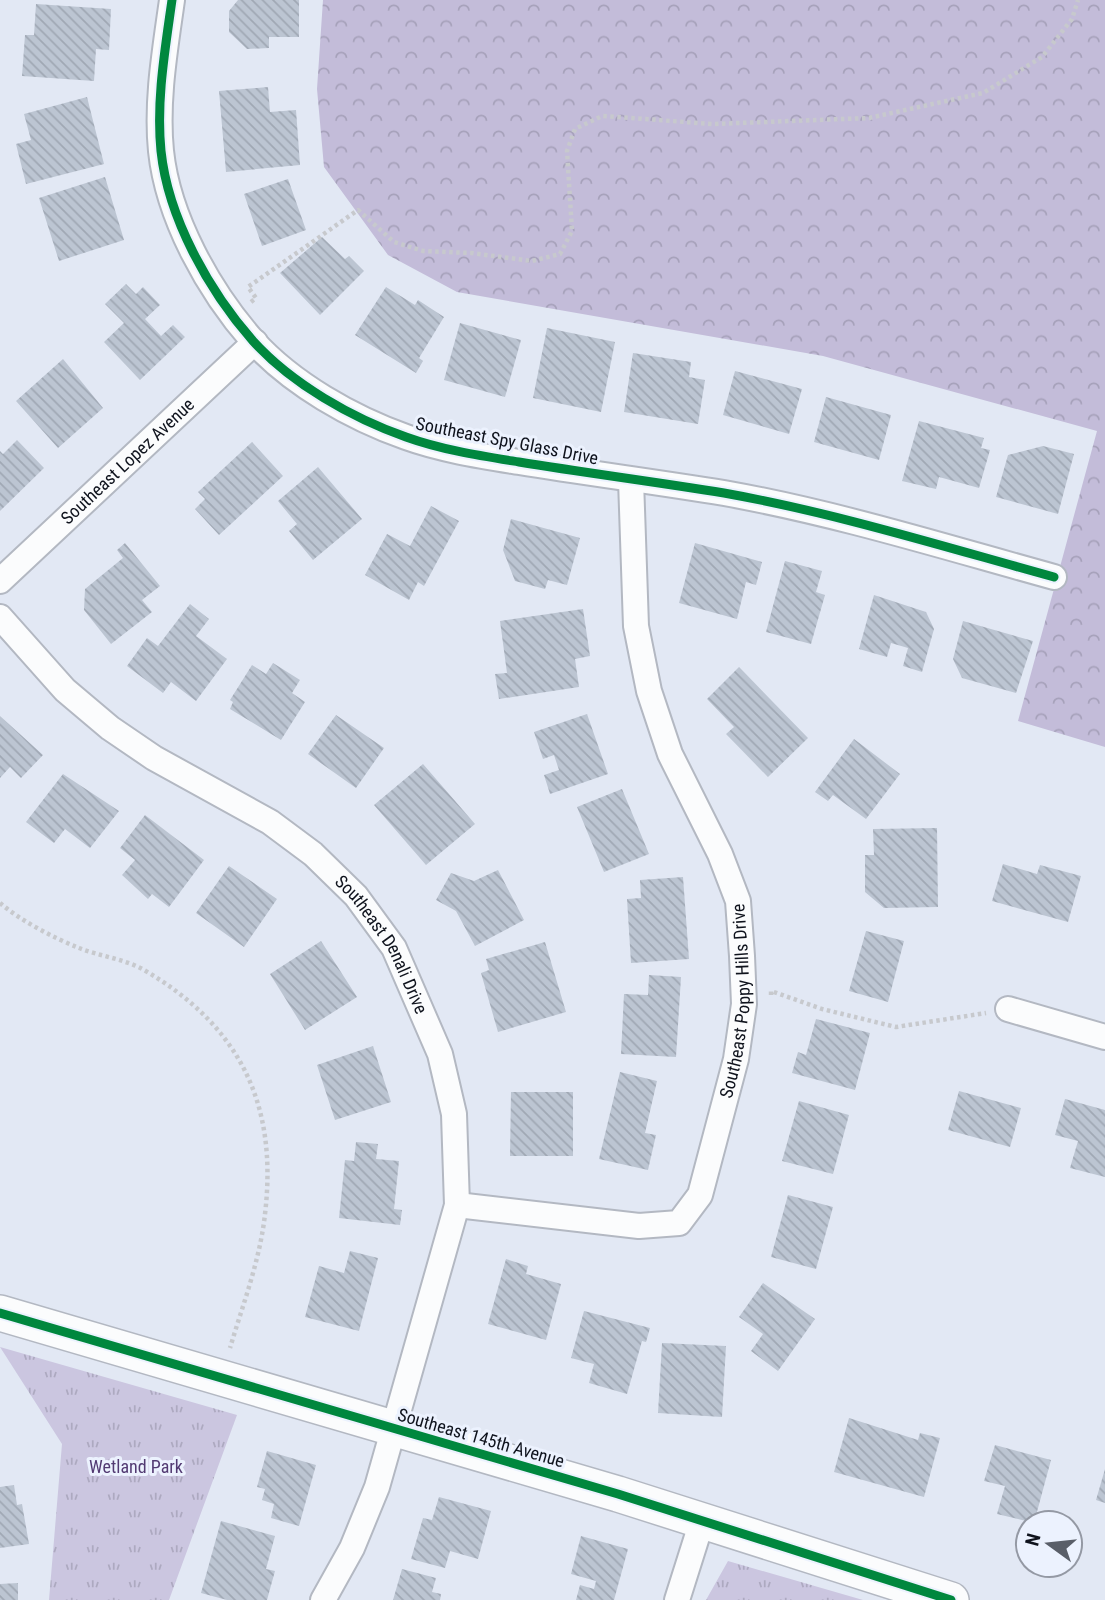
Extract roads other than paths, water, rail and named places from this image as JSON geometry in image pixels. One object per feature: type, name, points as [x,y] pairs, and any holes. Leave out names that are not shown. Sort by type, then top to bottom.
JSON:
[{"type":"street","name":"Southeast Spy Glass Drive","points":[[172,0],[160,99],[161,152],[170,192],[184,231],[233,314],[254,342],[291,374],[334,404],[408,438],[471,454],[790,505],[1054,577]]},
{"type":"street","name":"Southeast Lopez Avenue","points":[[0,581],[254,342]]},
{"type":"street","name":"Southeast Poppy Hills Drive","points":[[457,1205],[639,1226],[679,1223],[701,1195],[736,1059],[744,1004],[738,901],[720,854],[670,754],[649,691],[636,626],[631,480]]},
{"type":"street","name":"Southeast Denali Drive","points":[[0,617],[65,690],[110,728],[155,758],[270,822],[313,854],[356,896],[394,947],[440,1054],[454,1114],[457,1205],[365,1521],[323,1600]]},
{"type":"street","points":[[1008,1010],[1105,1037]]},
{"type":"street","name":"Southeast 145th Avenue","points":[[0,1313],[702,1521],[951,1600]]},
{"type":"street","points":[[677,1600],[702,1521]]},
{"type":"park label","name":"Wetland Park","points":[[136,1467]]}]
